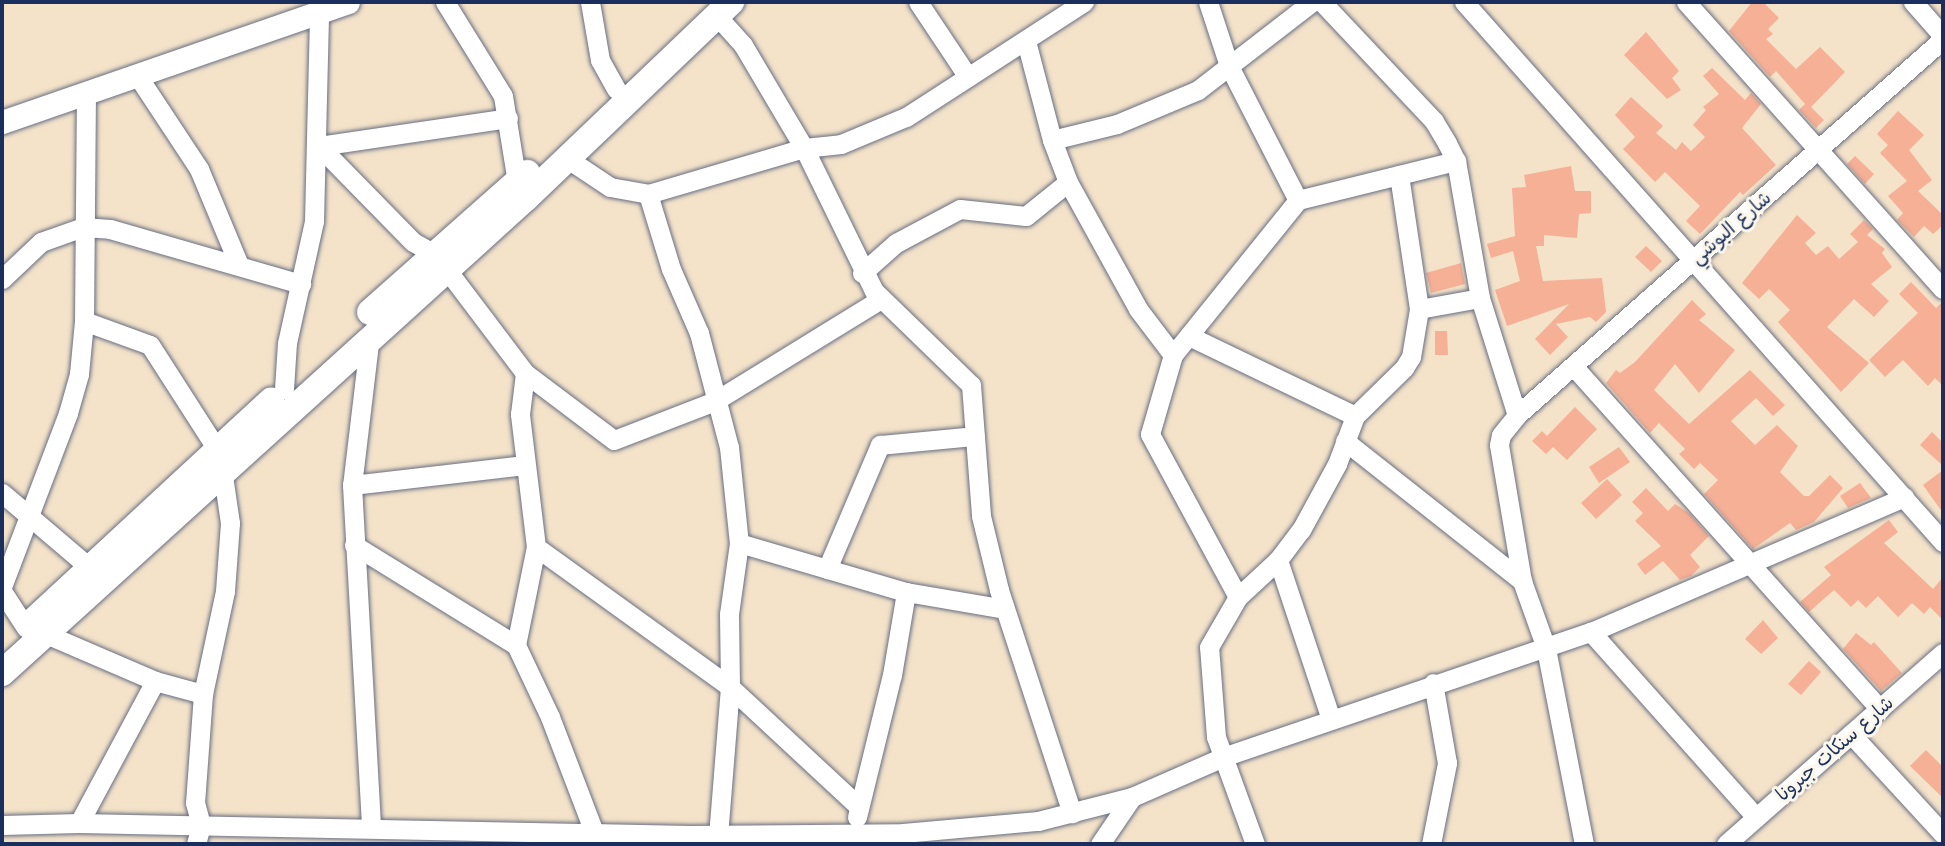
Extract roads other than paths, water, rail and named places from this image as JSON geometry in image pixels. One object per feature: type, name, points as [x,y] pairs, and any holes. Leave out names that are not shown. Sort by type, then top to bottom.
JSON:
[{"type":"main road","points":[[2,673],[90,568],[370,335],[517,182],[615,89],[719,7]]},
{"type":"main road","points":[[2,650],[36,631],[219,459],[284,390],[568,159],[719,7]]},
{"type":"street","points":[[2,105],[313,7],[348,2]]},
{"type":"street","points":[[445,2],[503,96],[517,182]]},
{"type":"street","points":[[590,2],[600,60],[615,89]]},
{"type":"street","points":[[918,2],[968,76]]},
{"type":"street","points":[[568,159],[610,187],[648,194],[804,148],[841,144],[906,117],[1084,2]]},
{"type":"street","points":[[1208,2],[1229,66],[1298,200]]},
{"type":"street","points":[[1052,140],[1116,124],[1198,90],[1312,2]]},
{"type":"street","points":[[1322,2],[1434,121],[1457,161],[1480,298],[1517,415]]},
{"type":"street","points":[[1464,2],[1943,542]]},
{"type":"street","points":[[1686,2],[1943,289]]},
{"type":"street","points":[[1913,2],[1943,37]]},
{"type":"street","points":[[2,121],[137,75],[313,7]]},
{"type":"street","points":[[284,390],[287,343],[314,220],[319,146],[313,7]]},
{"type":"street","points":[[719,7],[804,148],[862,273],[881,299],[971,385],[981,516],[1005,609],[1072,813]]},
{"type":"street","name":"شارع البوشي","points":[[1584,844],[1546,648],[1522,581],[1499,445],[1505,426],[1943,37]]},
{"type":"street","points":[[1026,41],[1052,140],[1068,182],[1138,309],[1173,355]]},
{"type":"street","points":[[137,75],[199,169],[239,265]]},
{"type":"street","points":[[86,93],[84,321],[75,394],[2,589],[36,631],[155,681],[203,694]]},
{"type":"street","points":[[319,146],[508,118]]},
{"type":"street","points":[[319,146],[413,242],[441,261],[526,373],[614,440],[630,438],[715,401],[881,299]]},
{"type":"street","points":[[1238,597],[1150,434],[1173,355],[1298,200],[1457,161]]},
{"type":"street","points":[[1255,844],[1223,757],[1208,660],[1214,635],[1238,597],[1278,560],[1321,497],[1355,416],[1410,357],[1419,309],[1399,175]]},
{"type":"street","points":[[862,273],[896,243],[960,209],[1026,216],[1068,182]]},
{"type":"street","points":[[648,194],[671,269],[699,333],[729,447],[739,543],[729,614],[730,687],[718,835]]},
{"type":"street","points":[[2,279],[41,242],[83,227],[110,229],[301,284]]},
{"type":"street","points":[[1419,309],[1480,298]]},
{"type":"street","points":[[84,321],[150,345],[219,459],[230,523],[225,591],[203,694],[195,803],[198,835]]},
{"type":"street","points":[[359,833],[352,485],[370,335]]},
{"type":"street","points":[[1189,336],[1355,416]]},
{"type":"street","points":[[1574,367],[1880,709]]},
{"type":"street","points":[[516,645],[536,547],[524,465],[520,414],[526,373]]},
{"type":"street","points":[[827,569],[880,445],[975,436]]},
{"type":"street","points":[[1345,441],[1522,581]]},
{"type":"street","points":[[352,485],[524,465]]},
{"type":"street","points":[[2,493],[90,568]]},
{"type":"street","points":[[2,825],[79,823],[198,835],[359,833],[539,839],[595,835],[660,840],[718,835],[776,839],[853,831],[907,838],[1038,821],[1132,796],[1223,757],[1433,683],[1591,632],[1904,497]]},
{"type":"street","points":[[739,543],[906,592],[1005,609]]},
{"type":"street","points":[[354,545],[516,645],[550,717],[595,835]]},
{"type":"street","points":[[536,547],[730,687],[859,807]]},
{"type":"street","points":[[1278,560],[1331,719]]},
{"type":"street","points":[[853,831],[892,675],[906,592]]},
{"type":"street","points":[[1591,632],[1756,817]]},
{"type":"street","name":"شارع سنكات جبرونا","points":[[1726,844],[1943,653]]},
{"type":"street","points":[[79,823],[155,681]]},
{"type":"street","points":[[1431,844],[1447,763],[1433,683]]},
{"type":"street","points":[[1852,734],[1943,834]]},
{"type":"street","points":[[1100,844],[1132,796]]}]
